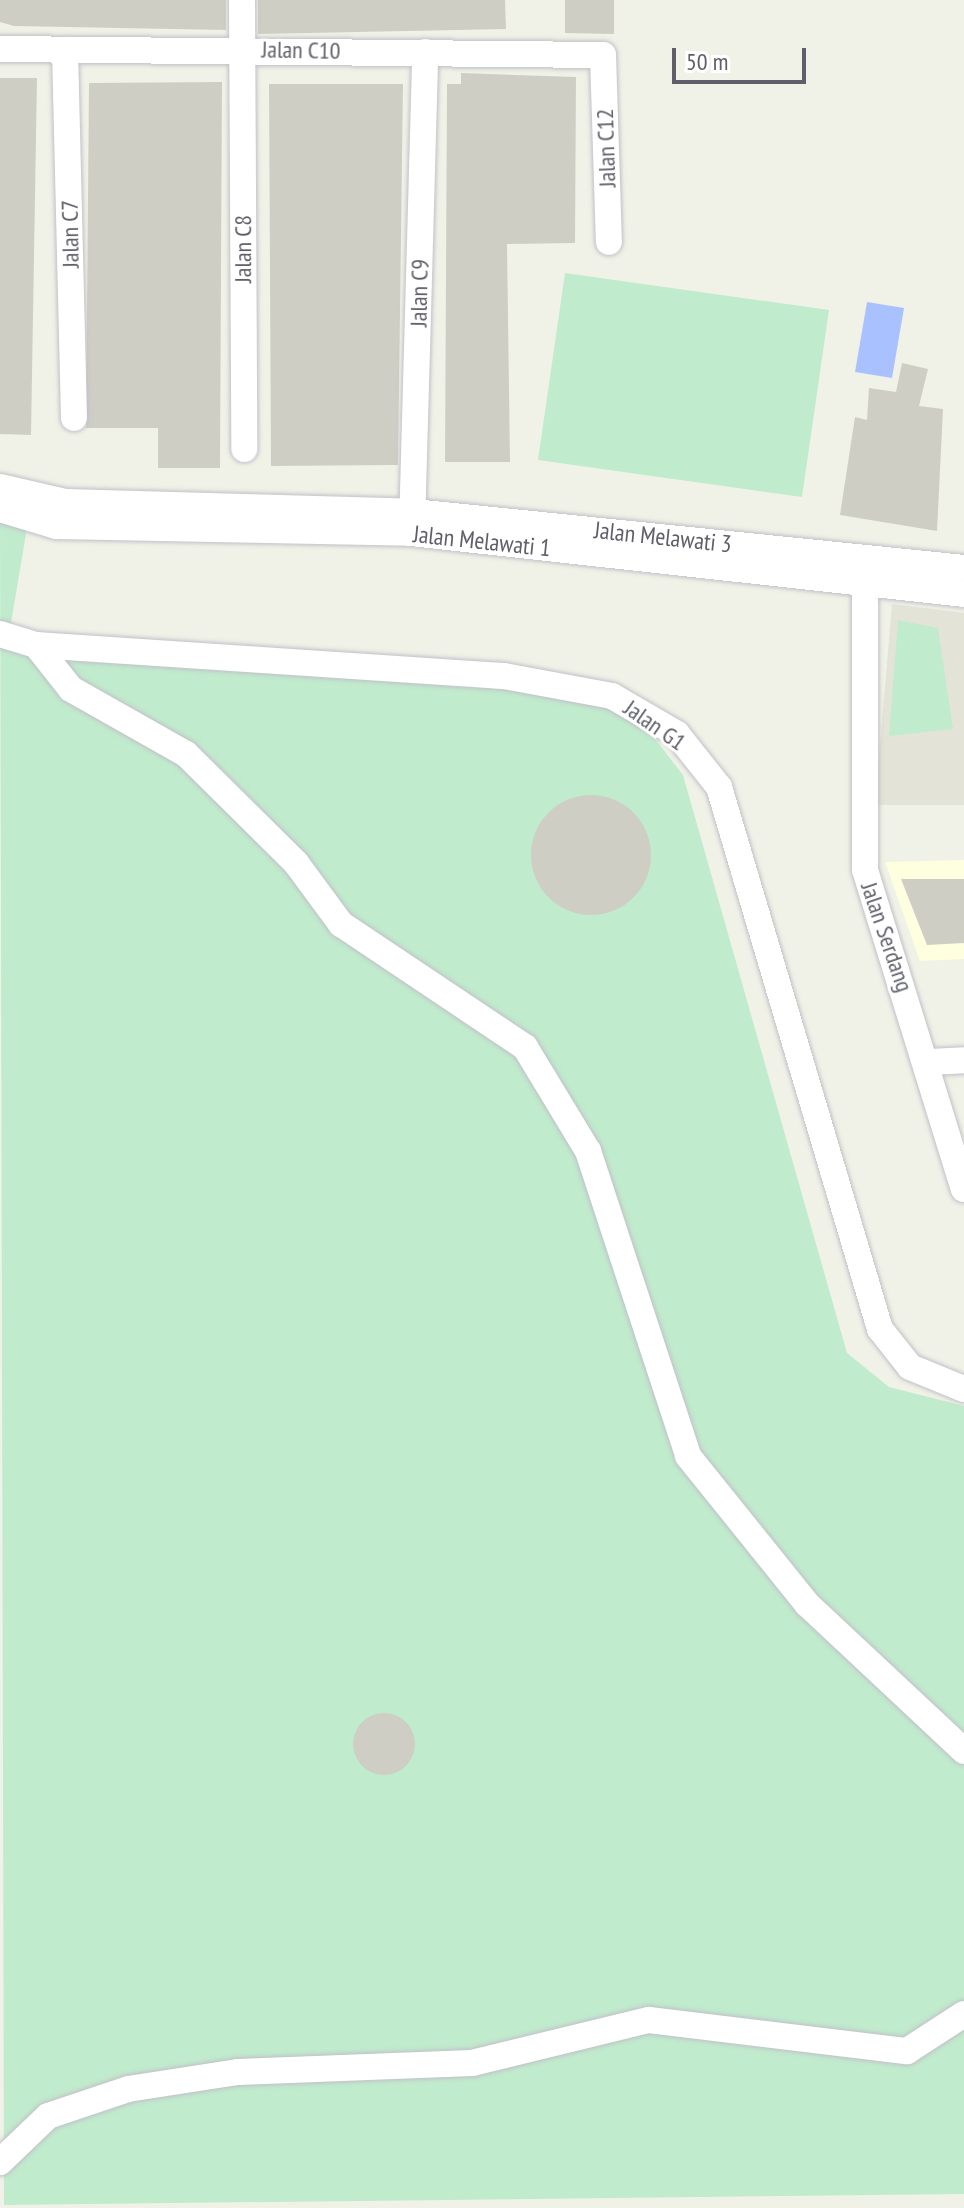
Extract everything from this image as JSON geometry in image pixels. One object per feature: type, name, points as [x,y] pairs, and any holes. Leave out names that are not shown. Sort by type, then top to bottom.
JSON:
[{"type":"street","name":"Jalan C8","points":[[242,0],[244,449]]},
{"type":"street","name":"Jalan C10","points":[[0,49],[242,49],[603,55]]},
{"type":"street","name":"Jalan C7","points":[[65,50],[74,418]]},
{"type":"street","name":"Jalan C9","points":[[412,523],[425,52]]},
{"type":"street","name":"Jalan C12","points":[[603,55],[609,242]]},
{"type":"street","name":"Jalan Melawati 1","points":[[0,487],[66,502],[412,523]]},
{"type":"street","name":"Jalan Melawati 1","points":[[0,509],[56,526],[412,523]]},
{"type":"street","name":"Jalan Melawati 3","points":[[412,523],[865,569]]},
{"type":"street","points":[[865,569],[964,568]]},
{"type":"street","points":[[865,569],[964,594]]},
{"type":"street","name":"Jalan Serdang","points":[[865,569],[865,870],[930,1062],[964,1189]]},
{"type":"street","name":"Jalan G1","points":[[0,634],[36,645],[504,676],[612,696],[677,734],[719,787],[880,1329],[910,1367],[964,1389]]},
{"type":"street","points":[[36,645],[71,689],[186,754],[296,863],[341,924],[525,1047],[588,1151],[688,1456],[807,1604],[964,1751]]},
{"type":"street","points":[[930,1062],[964,1060]]},
{"type":"street","points":[[0,2162],[48,2116],[128,2089],[238,2072],[472,2063],[649,2020],[907,2051],[936,2039],[964,2014]]},
{"type":"shaded area","points":[[565,273],[829,310],[802,497],[538,460]]},
{"type":"shaded area","points":[[0,510],[29,516],[10,629],[584,699],[642,722],[683,775],[847,1353],[889,1387],[964,1406],[964,2194],[4,2205]]},
{"type":"shaded area","points":[[892,604],[964,613],[964,805],[875,805]]},
{"type":"shaded area","points":[[898,620],[938,628],[953,729],[889,736]]},
{"type":"shaded area","points":[[964,860],[964,959],[920,961],[885,862]]},
{"type":"water","points":[[867,302],[904,308],[892,378],[855,372]]},
{"type":"building","points":[[0,0],[226,0],[226,30],[14,26],[0,22]]},
{"type":"building","points":[[258,0],[505,0],[506,29],[258,34]]},
{"type":"building","points":[[565,0],[614,0],[614,34],[565,33]]},
{"type":"building","points":[[461,73],[576,77],[575,243],[507,244],[510,462],[445,462],[447,84],[461,84]]},
{"type":"building","points":[[0,78],[37,78],[31,435],[0,434]]},
{"type":"building","points":[[222,82],[220,468],[158,468],[158,428],[86,428],[89,83]]},
{"type":"building","points":[[269,84],[403,84],[398,465],[271,466]]},
{"type":"building","points":[[902,363],[928,369],[919,406],[943,409],[937,531],[840,515],[855,417],[867,420],[869,388],[896,392]]},
{"type":"building","points":[[591,795],[614,800],[633,813],[646,832],[651,855],[646,878],[633,897],[614,910],[591,915],[568,910],[549,897],[536,878],[531,855],[536,832],[549,813],[568,800]]},
{"type":"building","points":[[901,879],[964,879],[964,943],[927,945]]},
{"type":"building","points":[[384,1713],[396,1715],[406,1722],[413,1732],[413,1756],[406,1766],[396,1773],[384,1775],[372,1773],[362,1766],[355,1756],[353,1744],[355,1732],[362,1722],[372,1715]]}]
